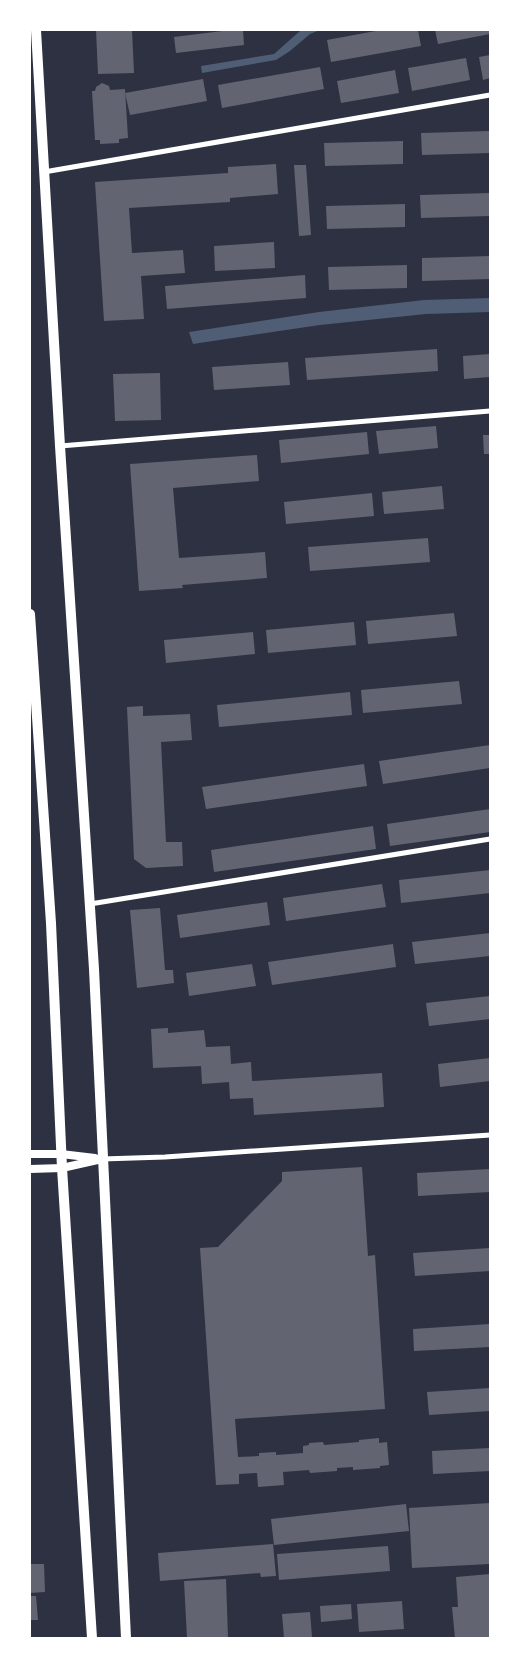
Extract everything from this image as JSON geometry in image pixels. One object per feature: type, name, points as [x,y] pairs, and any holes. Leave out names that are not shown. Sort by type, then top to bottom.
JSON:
[{"type":"main road","points":[[36,30],[60,446],[90,904],[126,1638]]},
{"type":"main road","points":[[30,614],[51,923],[61,1154],[92,1638]]},
{"type":"street","points":[[44,172],[490,95]]},
{"type":"street","points":[[60,446],[490,411]]},
{"type":"street","points":[[90,904],[490,839]]},
{"type":"street","points":[[30,1154],[61,1154],[102,1159],[165,1157],[490,1135]]},
{"type":"street","points":[[30,1169],[62,1168],[102,1159]]},
{"type":"water","points":[[301,30],[320,30],[310,34],[276,60],[202,73],[201,66],[274,54]]},
{"type":"water","points":[[490,298],[490,312],[426,314],[320,325],[193,344],[189,332],[319,312],[424,300]]},
{"type":"building","points":[[96,30],[132,30],[134,73],[98,74]]},
{"type":"building","points":[[243,30],[244,45],[176,53],[174,37]]},
{"type":"building","points":[[381,30],[418,30],[421,46],[331,62],[327,40]]},
{"type":"building","points":[[435,30],[490,30],[490,34],[438,44]]},
{"type":"building","points":[[490,55],[490,78],[483,80],[479,57]]},
{"type":"building","points":[[466,58],[470,80],[412,91],[408,68]]},
{"type":"building","points":[[320,67],[324,89],[222,108],[218,85]]},
{"type":"building","points":[[395,70],[399,93],[341,103],[337,81]]},
{"type":"building","points":[[203,79],[207,101],[130,115],[125,93]]},
{"type":"building","points":[[102,83],[109,86],[110,90],[125,89],[128,138],[119,139],[119,143],[100,144],[100,140],[95,140],[92,91],[95,91],[96,87]]},
{"type":"building","points":[[490,131],[490,153],[422,155],[421,133]]},
{"type":"building","points":[[403,141],[403,164],[325,166],[324,143]]},
{"type":"building","points":[[276,164],[278,194],[230,198],[230,202],[129,208],[132,253],[183,250],[185,273],[141,276],[144,319],[104,321],[95,182],[228,173],[228,167]]},
{"type":"building","points":[[294,165],[306,165],[311,235],[299,236]]},
{"type":"building","points":[[490,193],[490,216],[421,218],[420,195]]},
{"type":"building","points":[[405,204],[405,227],[327,229],[326,206]]},
{"type":"building","points":[[274,242],[275,268],[215,271],[214,246]]},
{"type":"building","points":[[490,256],[490,279],[422,281],[422,258]]},
{"type":"building","points":[[407,265],[407,288],[329,290],[328,267]]},
{"type":"building","points":[[305,275],[306,298],[167,309],[165,286]]},
{"type":"building","points":[[437,349],[438,371],[307,380],[305,358]]},
{"type":"building","points":[[490,354],[490,377],[464,379],[463,356]]},
{"type":"building","points":[[288,362],[290,385],[214,390],[212,367]]},
{"type":"building","points":[[160,373],[161,420],[115,421],[113,374]]},
{"type":"building","points":[[436,426],[438,448],[379,454],[376,431]]},
{"type":"building","points":[[367,432],[369,454],[281,463],[279,440]]},
{"type":"building","points":[[483,435],[490,435],[490,454],[484,454]]},
{"type":"building","points":[[257,455],[259,481],[173,488],[179,558],[265,552],[267,578],[182,585],[183,588],[139,591],[130,464]]},
{"type":"building","points":[[442,486],[444,509],[384,514],[382,492]]},
{"type":"building","points":[[372,493],[374,516],[286,524],[284,502]]},
{"type":"building","points":[[428,538],[430,562],[310,571],[308,547]]},
{"type":"building","points":[[454,613],[457,636],[368,644],[366,621]]},
{"type":"building","points":[[354,622],[356,645],[268,653],[266,630]]},
{"type":"building","points":[[253,632],[255,654],[166,663],[164,640]]},
{"type":"building","points":[[459,681],[462,704],[363,713],[361,690]]},
{"type":"building","points":[[350,692],[352,715],[219,727],[217,705]]},
{"type":"building","points":[[143,706],[143,716],[190,714],[192,740],[161,742],[166,842],[182,842],[183,866],[146,868],[134,859],[127,707]]},
{"type":"building","points":[[490,745],[490,768],[383,784],[379,761]]},
{"type":"building","points":[[364,764],[367,786],[206,809],[202,787]]},
{"type":"building","points":[[490,809],[490,832],[390,846],[387,824]]},
{"type":"building","points":[[373,826],[376,849],[214,872],[211,850]]},
{"type":"building","points":[[490,870],[490,893],[401,903],[399,880]]},
{"type":"building","points":[[382,884],[386,907],[286,921],[283,898]]},
{"type":"building","points":[[267,902],[270,925],[180,938],[177,915]]},
{"type":"building","points":[[160,908],[165,970],[173,970],[174,983],[137,988],[130,910]]},
{"type":"building","points":[[490,933],[490,956],[415,964],[412,942]]},
{"type":"building","points":[[393,944],[396,967],[272,985],[268,962]]},
{"type":"building","points":[[252,964],[256,986],[189,996],[186,973]]},
{"type":"building","points":[[490,996],[490,1019],[429,1026],[426,1003]]},
{"type":"building","points":[[168,1028],[168,1033],[204,1030],[206,1047],[230,1046],[231,1064],[251,1062],[252,1081],[382,1073],[384,1107],[254,1115],[253,1098],[230,1099],[229,1082],[202,1084],[201,1066],[153,1068],[151,1029]]},
{"type":"building","points":[[490,1058],[490,1081],[440,1087],[438,1064]]},
{"type":"building","points":[[362,1167],[368,1256],[375,1255],[385,1409],[235,1419],[238,1457],[259,1456],[259,1453],[276,1452],[276,1455],[303,1453],[303,1446],[309,1445],[309,1443],[323,1442],[324,1445],[379,1438],[379,1443],[387,1442],[389,1465],[380,1466],[380,1468],[353,1470],[353,1467],[337,1468],[337,1471],[310,1473],[309,1470],[283,1472],[284,1485],[258,1487],[257,1473],[239,1474],[239,1484],[216,1485],[200,1248],[218,1247],[282,1181],[282,1172]]},
{"type":"building","points":[[490,1169],[490,1192],[418,1196],[417,1173]]},
{"type":"building","points":[[490,1248],[490,1271],[415,1276],[413,1253]]},
{"type":"building","points":[[490,1324],[490,1347],[414,1351],[413,1329]]},
{"type":"building","points":[[490,1388],[490,1411],[429,1415],[427,1392]]},
{"type":"building","points":[[490,1448],[490,1471],[433,1474],[432,1451]]},
{"type":"building","points":[[490,1503],[490,1564],[412,1568],[409,1508]]},
{"type":"building","points":[[406,1504],[409,1531],[274,1545],[271,1519]]},
{"type":"building","points":[[273,1544],[276,1576],[261,1577],[260,1573],[160,1581],[158,1553]]},
{"type":"building","points":[[388,1546],[390,1571],[279,1580],[277,1554]]},
{"type":"building","points":[[30,1564],[44,1564],[45,1592],[30,1593]]},
{"type":"building","points":[[490,1574],[490,1638],[455,1638],[452,1607],[458,1607],[456,1577]]},
{"type":"building","points":[[226,1579],[228,1638],[187,1638],[184,1581]]},
{"type":"building","points":[[30,1596],[36,1596],[38,1620],[30,1620]]},
{"type":"building","points":[[402,1601],[404,1629],[359,1632],[357,1604]]},
{"type":"building","points":[[351,1604],[352,1619],[321,1622],[320,1606]]},
{"type":"building","points":[[310,1612],[312,1637],[284,1638],[282,1614]]}]
